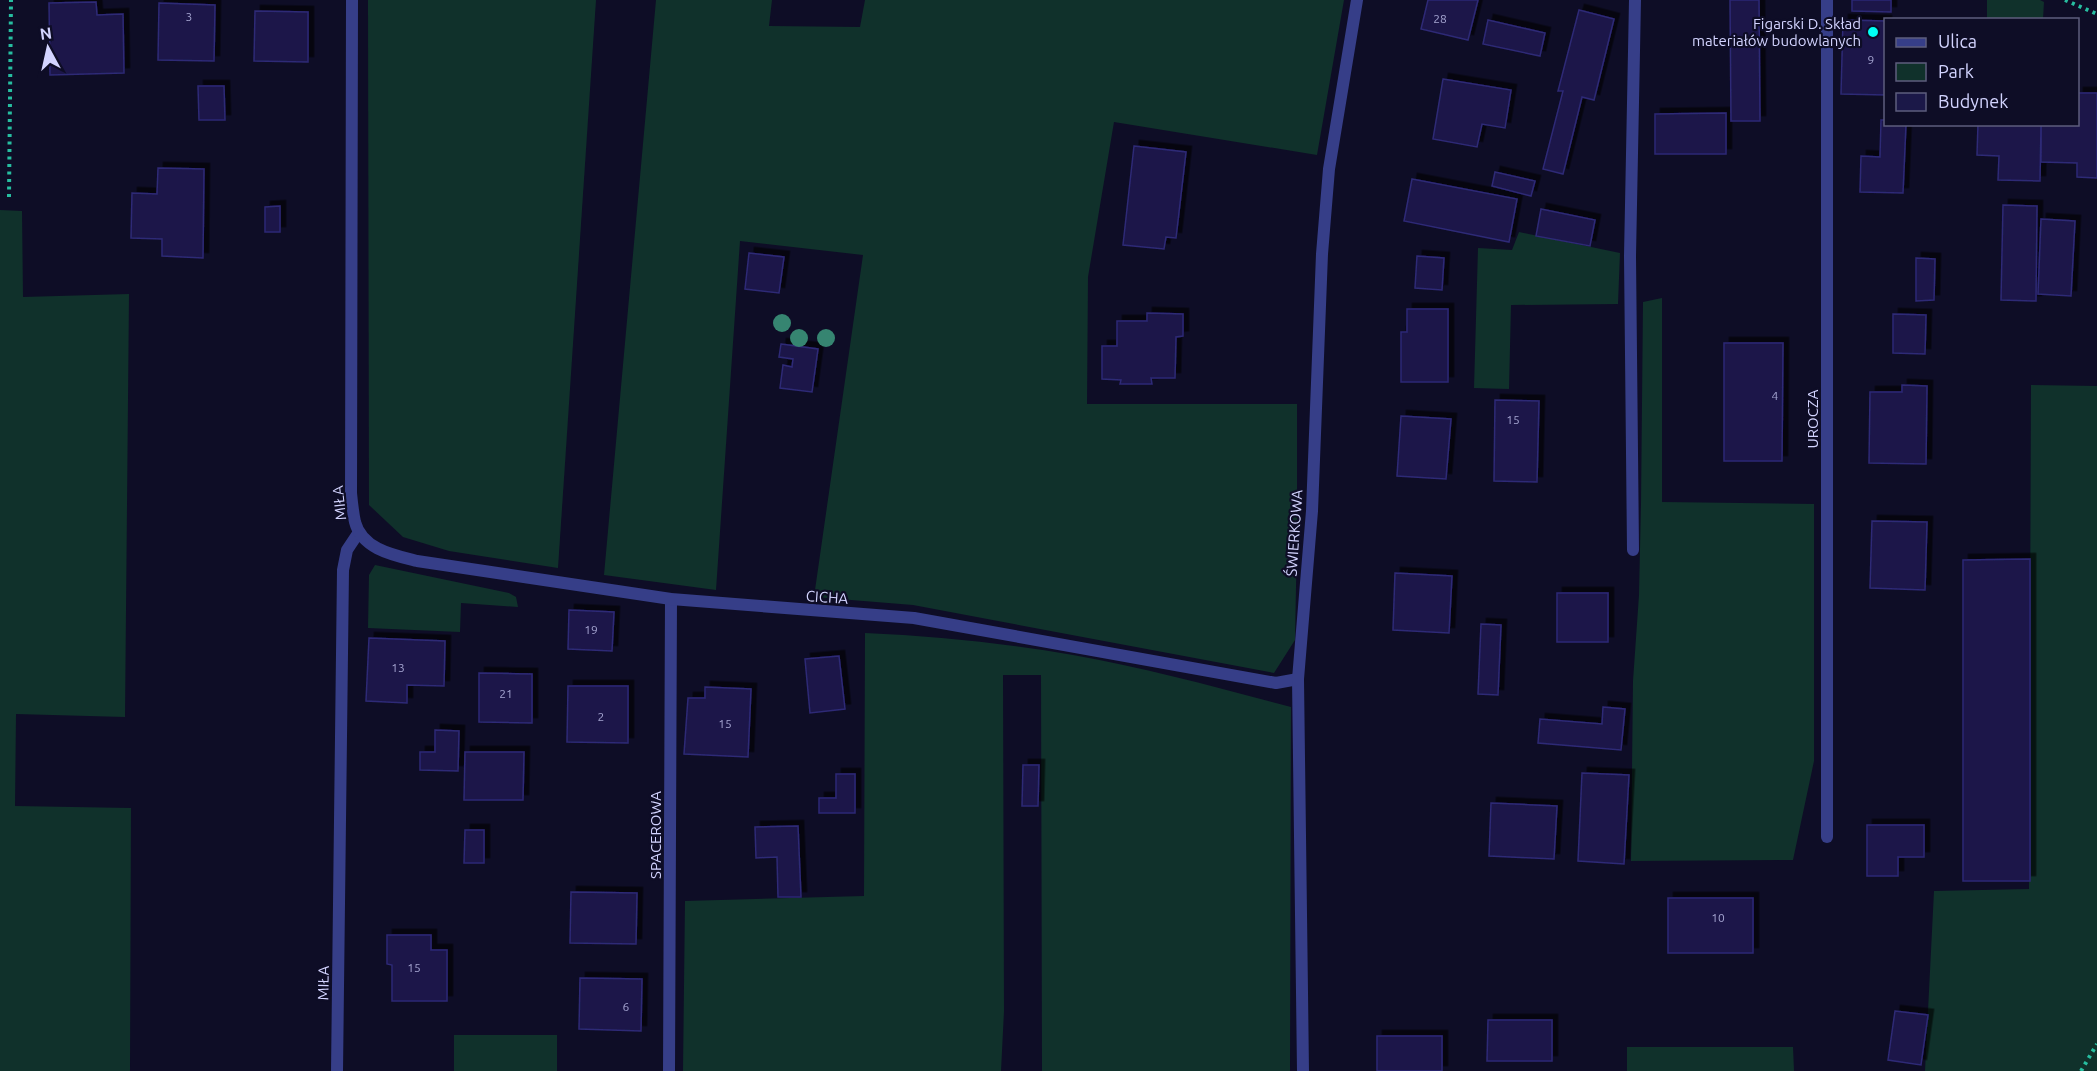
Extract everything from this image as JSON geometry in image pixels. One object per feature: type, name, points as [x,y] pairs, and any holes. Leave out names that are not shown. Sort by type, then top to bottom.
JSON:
[{"type":"street","name":"MIŁA","points":[[337,1071],[343,570],[347,550],[359,532],[351,494],[352,0]]},
{"type":"street","name":"ŚWIERKOWA","points":[[1303,1071],[1298,679],[1312,511],[1322,254],[1329,169],[1357,0]]},
{"type":"street","points":[[1633,550],[1630,256],[1635,0]]},
{"type":"street","name":"UROCZA","points":[[1827,0],[1827,837]]},
{"type":"street","name":"CICHA","points":[[359,532],[371,544],[387,553],[417,561],[671,599],[914,618],[1276,683],[1298,679]]},
{"type":"street","name":"SPACEROWA","points":[[669,1071],[671,599]]},
{"type":"path","points":[[9,197],[11,0]]},
{"type":"path","points":[[2065,0],[2097,14]]},
{"type":"path","points":[[2081,1071],[2097,1044]]},
{"type":"green space","points":[[368,0],[596,0],[558,568],[449,551],[403,537],[369,505]]},
{"type":"green space","points":[[656,0],[772,0],[769,26],[860,27],[865,0],[1344,0],[1317,155],[1114,122],[1088,277],[1087,404],[1297,404],[1295,640],[1274,673],[913,605],[814,597],[863,255],[740,241],[716,590],[604,575]]},
{"type":"green space","points":[[1987,0],[2040,0],[2044,2],[2043,18],[1987,18]]},
{"type":"green space","points":[[0,210],[22,211],[23,297],[129,294],[125,717],[16,714],[15,806],[131,808],[130,1071],[0,1071]]},
{"type":"green space","points":[[1519,232],[1620,253],[1618,304],[1511,305],[1509,389],[1474,388],[1478,248],[1512,250]]},
{"type":"green space","points":[[1662,298],[1662,502],[1814,504],[1814,761],[1793,860],[1631,861],[1633,681],[1639,595],[1641,503],[1643,302]]},
{"type":"green space","points":[[2031,385],[2097,386],[2097,1071],[1925,1071],[1934,891],[2029,889]]},
{"type":"green space","points":[[375,565],[509,593],[516,597],[518,607],[461,603],[460,632],[368,628],[369,575]]},
{"type":"green space","points":[[865,633],[969,641],[1073,655],[1156,672],[1291,707],[1290,1071],[1042,1071],[1041,675],[1003,675],[1004,1011],[1001,1071],[683,1071],[685,901],[864,896]]},
{"type":"green space","points":[[454,1035],[557,1035],[557,1071],[454,1071]]},
{"type":"green space","points":[[1627,1047],[1793,1047],[1794,1071],[1627,1071]]},
{"type":"building","points":[[1428,0],[1478,0],[1468,40],[1421,29]]},
{"type":"building","points":[[1730,0],[1759,0],[1760,121],[1731,121]]},
{"type":"building","points":[[1852,0],[1891,0],[1891,12],[1852,11]]},
{"type":"building","points":[[96,2],[97,15],[123,14],[124,73],[50,75],[49,3]]},
{"type":"building","points":[[159,3],[215,5],[214,61],[158,60]]},
{"type":"building","points":[[1579,10],[1614,19],[1594,100],[1582,97],[1563,174],[1543,169],[1563,91],[1558,91]]},
{"type":"building","points":[[255,11],[308,12],[308,62],[254,61]]},
{"type":"building","points":[[1488,20],[1545,33],[1540,56],[1483,44]]},
{"type":"building","points":[[1843,20],[1884,21],[1884,95],[1841,94]]},
{"type":"building","points":[[1443,79],[1511,90],[1505,128],[1482,124],[1477,147],[1433,139]]},
{"type":"building","points":[[198,86],[224,86],[225,120],[199,120]]},
{"type":"building","points":[[2079,93],[2097,93],[2097,178],[2077,177],[2077,163],[2041,162],[2041,126],[2079,126]]},
{"type":"building","points":[[1726,113],[1726,154],[1655,154],[1655,114]]},
{"type":"building","points":[[1881,120],[1884,120],[1884,126],[1906,126],[1903,193],[1860,192],[1861,156],[1880,157]]},
{"type":"building","points":[[1978,126],[2041,126],[2040,181],[1998,180],[1999,156],[1977,155]]},
{"type":"building","points":[[1134,146],[1186,152],[1176,238],[1166,237],[1164,249],[1123,245]]},
{"type":"building","points":[[158,168],[204,169],[203,258],[162,256],[162,239],[131,238],[132,193],[157,194]]},
{"type":"building","points":[[1495,172],[1535,181],[1531,196],[1492,186]]},
{"type":"building","points":[[1412,179],[1517,199],[1509,242],[1404,221]]},
{"type":"building","points":[[2003,205],[2037,206],[2036,301],[2001,300]]},
{"type":"building","points":[[280,206],[280,232],[265,232],[265,207]]},
{"type":"building","points":[[1541,209],[1595,220],[1590,246],[1536,236]]},
{"type":"building","points":[[2041,219],[2075,221],[2071,296],[2038,294]]},
{"type":"building","points":[[749,253],[784,257],[779,293],[745,289]]},
{"type":"building","points":[[1417,256],[1444,258],[1442,290],[1415,288]]},
{"type":"building","points":[[1916,258],[1935,259],[1934,300],[1916,301]]},
{"type":"building","points":[[1407,309],[1448,309],[1448,382],[1401,382],[1401,332],[1407,332]]},
{"type":"building","points":[[1147,313],[1183,314],[1183,336],[1176,337],[1175,378],[1151,378],[1152,384],[1120,384],[1121,380],[1102,379],[1102,346],[1117,346],[1117,321],[1147,321]]},
{"type":"building","points":[[1893,314],[1926,315],[1925,354],[1893,353]]},
{"type":"building","points":[[1724,343],[1783,343],[1782,461],[1724,461]]},
{"type":"building","points":[[781,344],[818,349],[812,392],[780,388],[783,365],[792,367],[793,359],[779,357]]},
{"type":"building","points":[[1902,385],[1927,386],[1926,464],[1869,463],[1870,392],[1902,392]]},
{"type":"building","points":[[1495,400],[1539,401],[1537,482],[1494,481]]},
{"type":"building","points":[[1401,416],[1451,419],[1446,479],[1397,476]]},
{"type":"building","points":[[1872,521],[1927,522],[1925,590],[1870,588]]},
{"type":"building","points":[[2030,559],[2030,881],[1963,881],[1963,560]]},
{"type":"building","points":[[1395,573],[1452,576],[1449,633],[1393,630]]},
{"type":"building","points":[[1557,593],[1608,593],[1608,642],[1557,642]]},
{"type":"building","points":[[569,610],[614,612],[612,651],[568,649]]},
{"type":"building","points":[[1481,624],[1501,625],[1498,695],[1478,694]]},
{"type":"building","points":[[369,638],[445,641],[444,686],[407,685],[407,703],[366,701]]},
{"type":"building","points":[[839,656],[845,709],[810,713],[805,659]]},
{"type":"building","points":[[479,673],[532,674],[532,723],[479,722]]},
{"type":"building","points":[[568,686],[628,686],[628,743],[567,742]]},
{"type":"building","points":[[705,687],[751,689],[748,757],[684,754],[688,698],[705,698]]},
{"type":"building","points":[[1603,707],[1625,709],[1621,750],[1538,743],[1540,719],[1602,724]]},
{"type":"building","points":[[435,730],[459,731],[458,771],[420,770],[420,752],[435,752]]},
{"type":"building","points":[[465,752],[524,752],[523,800],[464,800]]},
{"type":"building","points":[[1023,765],[1039,765],[1038,806],[1022,806]]},
{"type":"building","points":[[1582,773],[1629,775],[1624,864],[1578,861]]},
{"type":"building","points":[[836,774],[855,774],[855,813],[819,813],[819,798],[836,798]]},
{"type":"building","points":[[1491,803],[1557,806],[1554,859],[1489,856]]},
{"type":"building","points":[[1867,825],[1924,825],[1924,857],[1898,857],[1898,876],[1867,876]]},
{"type":"building","points":[[798,826],[801,897],[778,897],[777,857],[756,858],[755,827]]},
{"type":"building","points":[[465,830],[484,830],[484,863],[464,863]]},
{"type":"building","points":[[571,892],[637,893],[636,944],[570,943]]},
{"type":"building","points":[[1668,898],[1753,898],[1753,953],[1668,953]]},
{"type":"building","points":[[387,935],[431,935],[431,950],[447,950],[447,1001],[392,1001],[392,965],[387,964]]},
{"type":"building","points":[[580,978],[642,979],[641,1031],[579,1029]]},
{"type":"building","points":[[1895,1011],[1928,1015],[1921,1065],[1888,1060]]},
{"type":"building","points":[[1488,1020],[1552,1020],[1552,1061],[1487,1061]]},
{"type":"building","points":[[1377,1036],[1442,1036],[1442,1071],[1377,1071]]},
{"type":"place","name":"Figarski D. Skład materiałów budowlanych","points":[[1873,32]]}]
